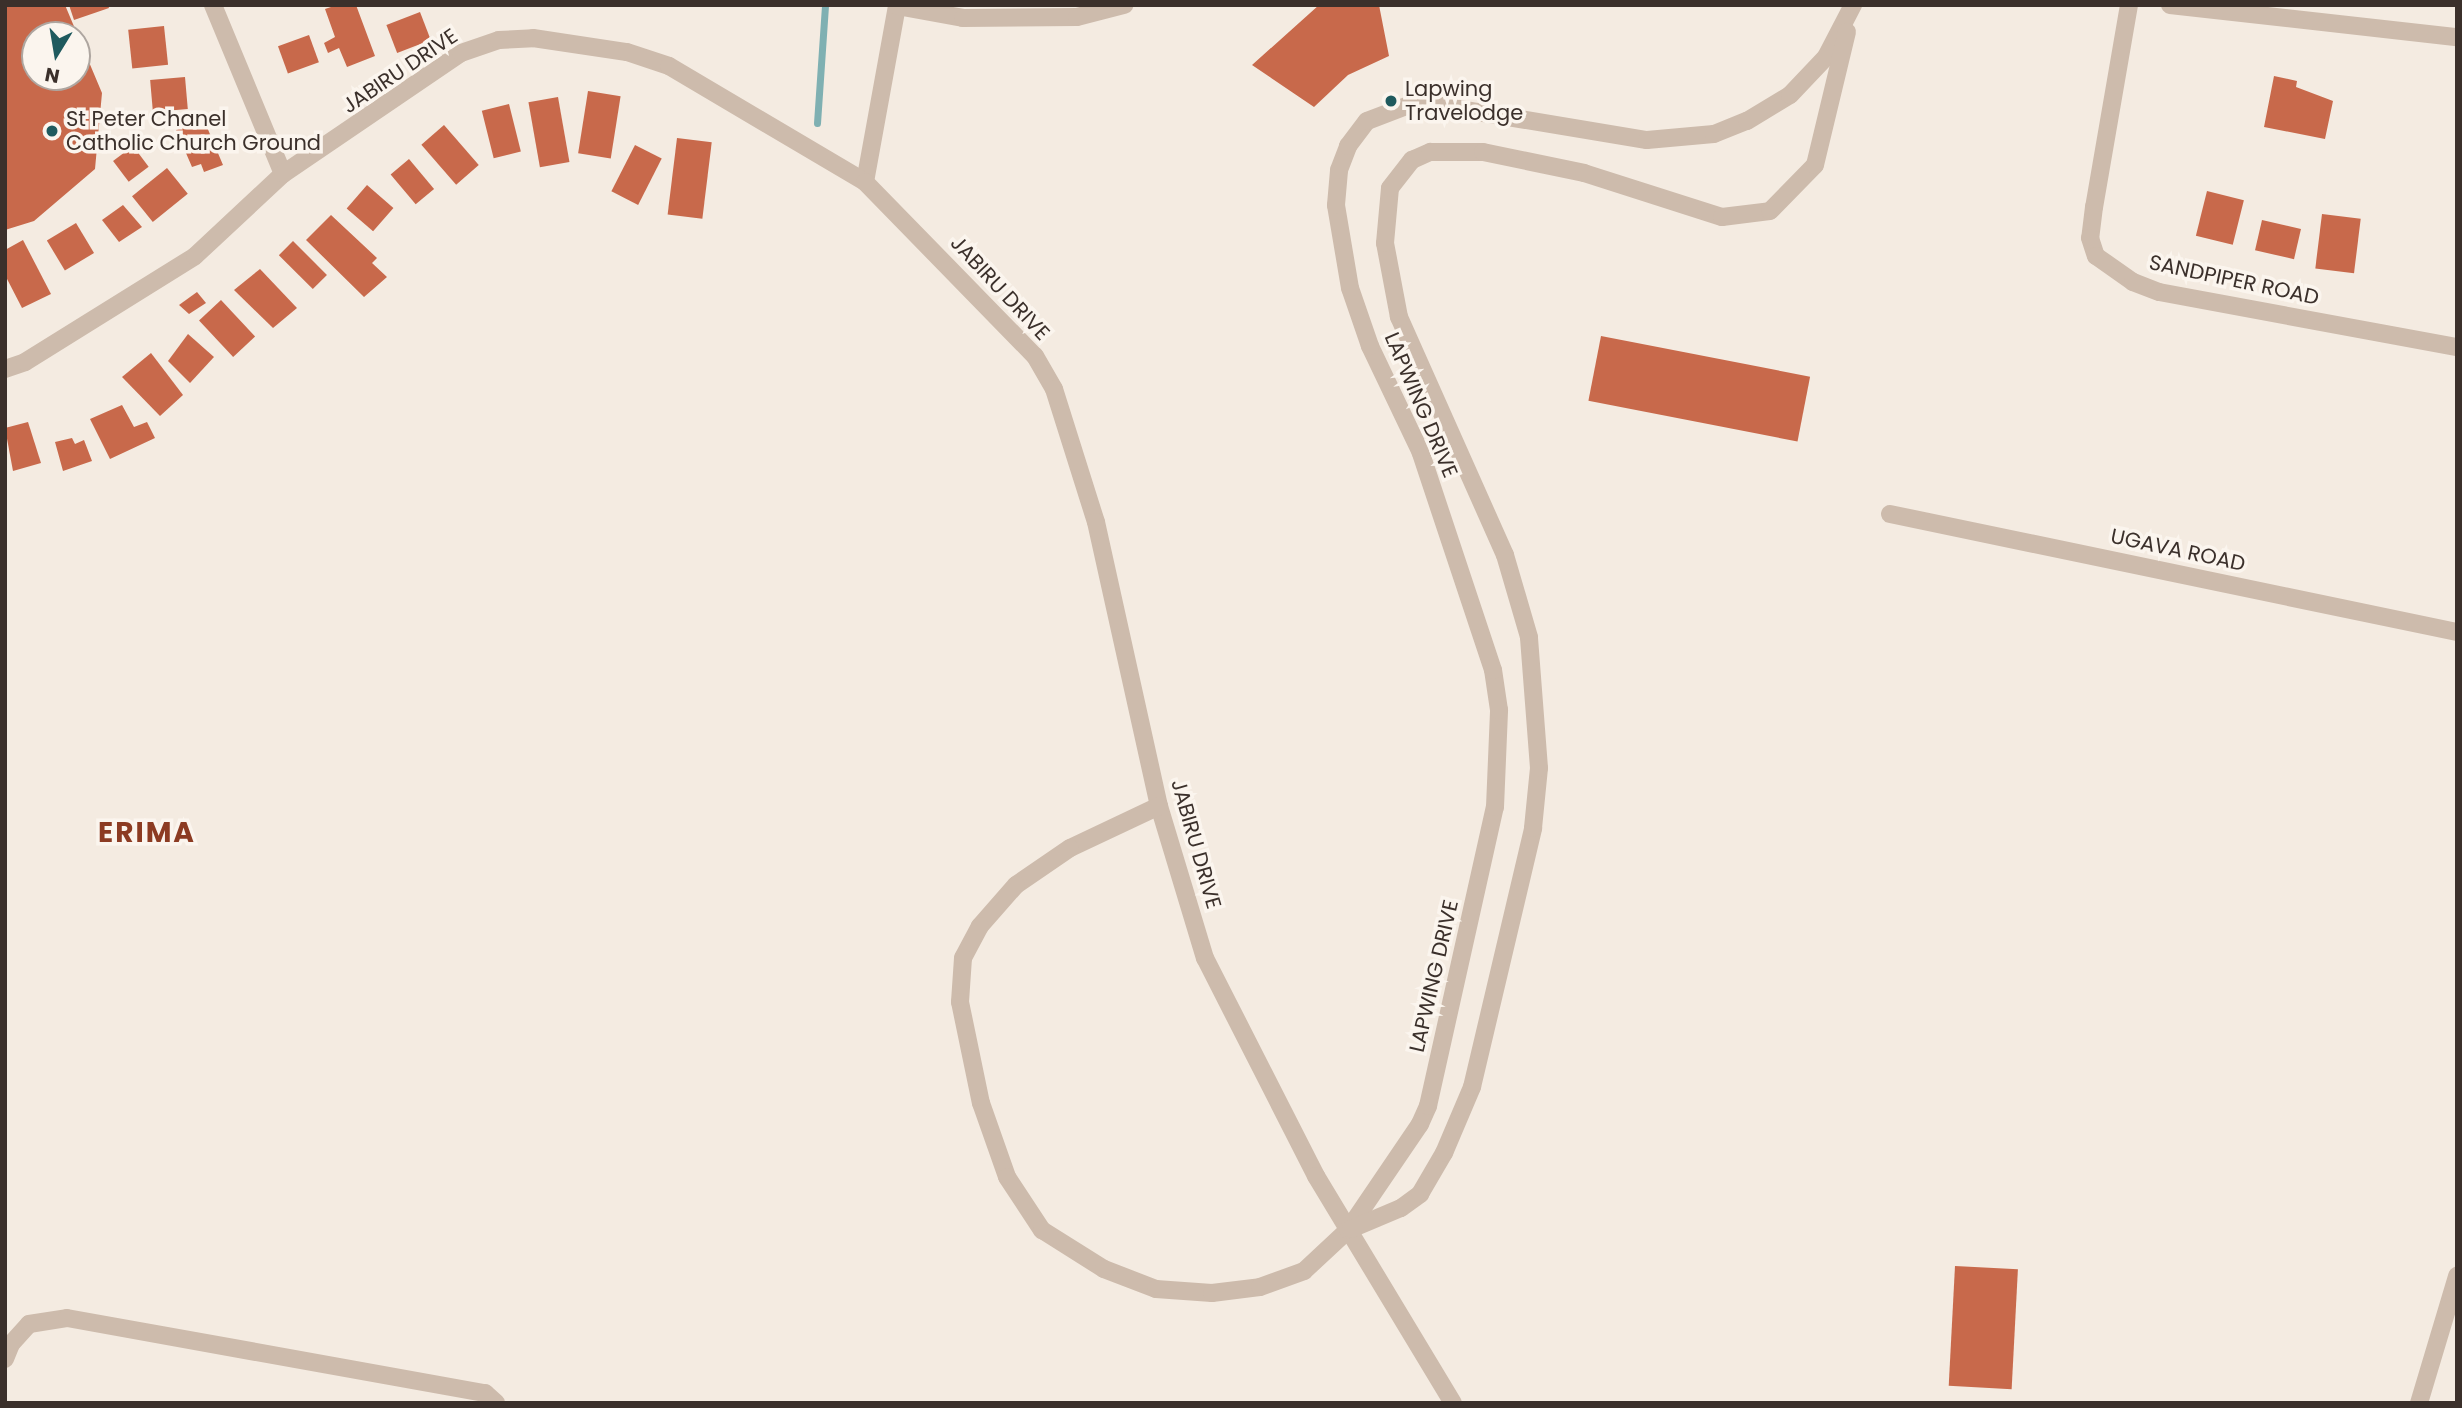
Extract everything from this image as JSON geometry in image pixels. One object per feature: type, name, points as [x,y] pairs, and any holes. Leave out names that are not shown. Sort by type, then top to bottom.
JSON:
[{"type":"street","points":[[213,5],[283,174]]},
{"type":"street","points":[[865,182],[897,6],[963,18],[1077,17],[1124,5]]},
{"type":"street","name":"SANDPIPER ROAD","points":[[2129,5],[2094,207],[2090,238],[2096,256],[2133,282],[2159,292],[2457,347]]},
{"type":"street","points":[[2170,5],[2457,37]]},
{"type":"street","points":[[1159,806],[1070,848],[1016,885],[980,926],[963,958],[960,1002],[981,1103],[1007,1177],[1042,1230],[1104,1269],[1156,1289],[1212,1293],[1260,1287],[1304,1271],[1348,1230],[1401,1208],[1420,1194],[1444,1153],[1472,1087],[1533,828],[1539,768],[1529,637],[1505,555],[1399,317],[1385,243],[1390,188],[1412,160],[1430,152],[1483,152],[1584,173],[1722,217],[1770,211],[1815,165],[1853,9]]},
{"type":"street","name":"LAPWING DRIVE","points":[[1348,1230],[1428,1106],[1495,807],[1499,710],[1493,670],[1421,453],[1370,346],[1350,288],[1336,205],[1345,153],[1367,121],[1417,102],[1647,140],[1714,134],[1747,121],[1790,94],[1826,57],[1853,9]]},
{"type":"street","name":"JABIRU DRIVE","points":[[5,369],[25,362],[195,256],[283,174],[461,52],[499,40],[533,38],[627,52],[669,66],[865,182],[1035,356],[1054,388],[1096,522],[1159,806],[1205,958],[1245,1043],[1348,1230],[1453,1403]]},
{"type":"street","name":"UGAVA ROAD","points":[[1890,514],[2457,632]]},
{"type":"street","points":[[2419,1403],[2457,1276]]},
{"type":"street","points":[[5,1359],[11,1344],[29,1324],[67,1318],[485,1393],[496,1403]]},
{"type":"building","name":"St Peter Chanel Catholic Church Ground","points":[[5,5],[65,5],[72,21],[21,21],[21,91],[91,91],[91,67],[102,93],[95,169],[34,221],[5,230]]},
{"type":"building","points":[[69,5],[108,5],[109,8],[74,20]]},
{"type":"building","points":[[337,5],[356,5],[375,56],[347,67],[339,48],[328,53],[324,43],[335,37],[325,9]]},
{"type":"building","points":[[1319,5],[1379,5],[1389,56],[1348,75],[1314,107],[1252,65]]},
{"type":"building","points":[[420,12],[431,40],[397,53],[386,25]]},
{"type":"building","points":[[164,26],[168,65],[132,69],[128,30]]},
{"type":"building","points":[[309,35],[319,62],[288,74],[278,46]]},
{"type":"building","points":[[2274,76],[2297,81],[2296,87],[2333,101],[2325,139],[2264,127]]},
{"type":"building","points":[[185,77],[188,109],[153,112],[150,80]]},
{"type":"building","points":[[588,91],[621,96],[611,158],[578,153]]},
{"type":"building","points":[[558,97],[569,162],[540,167],[528,102]]},
{"type":"building","points":[[509,104],[521,152],[494,158],[482,111]]},
{"type":"building","points":[[204,120],[223,165],[204,172],[201,164],[192,167],[176,130]]},
{"type":"building","points":[[444,125],[479,165],[456,185],[421,145]]},
{"type":"building","points":[[677,138],[712,142],[702,219],[668,214]]},
{"type":"building","points":[[635,145],[662,159],[638,205],[611,191]]},
{"type":"building","points":[[133,146],[149,167],[129,182],[113,161]]},
{"type":"building","points":[[409,159],[434,189],[416,204],[391,174]]},
{"type":"building","points":[[167,168],[188,194],[153,222],[132,196]]},
{"type":"building","points":[[367,185],[393,208],[373,231],[347,208]]},
{"type":"building","points":[[2207,191],[2244,200],[2233,245],[2196,236]]},
{"type":"building","points":[[123,205],[142,227],[119,242],[102,220]]},
{"type":"building","points":[[2322,214],[2361,219],[2354,273],[2315,269]]},
{"type":"building","points":[[331,215],[377,258],[372,263],[387,277],[364,297],[306,240]]},
{"type":"building","points":[[2262,220],[2301,229],[2294,259],[2255,250]]},
{"type":"building","points":[[76,223],[94,253],[65,271],[47,241]]},
{"type":"building","points":[[23,240],[51,294],[22,308],[5,275],[5,250]]},
{"type":"building","points":[[293,241],[327,275],[313,289],[279,255]]},
{"type":"building","points":[[260,269],[297,308],[273,328],[234,290]]},
{"type":"building","points":[[197,292],[206,303],[189,314],[179,305]]},
{"type":"building","points":[[221,300],[255,337],[233,357],[199,320]]},
{"type":"building","points":[[188,334],[214,357],[190,383],[168,361]]},
{"type":"building","points":[[1601,336],[1810,377],[1797,441],[1588,401]]},
{"type":"building","points":[[151,353],[183,395],[160,416],[122,377]]},
{"type":"building","points":[[122,405],[134,427],[147,422],[155,438],[110,459],[90,419]]},
{"type":"building","points":[[28,422],[41,463],[13,471],[5,428]]},
{"type":"building","points":[[72,438],[75,444],[84,440],[92,461],[63,471],[55,442]]},
{"type":"building","points":[[1955,1266],[2018,1269],[2012,1389],[1949,1386]]},
{"type":"waterway","points":[[817,123],[825,5]]},
{"type":"place","name":"Lapwing Travelodge","points":[[1391,101]]},
{"type":"place","name":"St Peter Chanel Catholic Church Ground","points":[[52,131]]},
{"type":"district","name":"ERIMA","points":[[147,833]]}]
